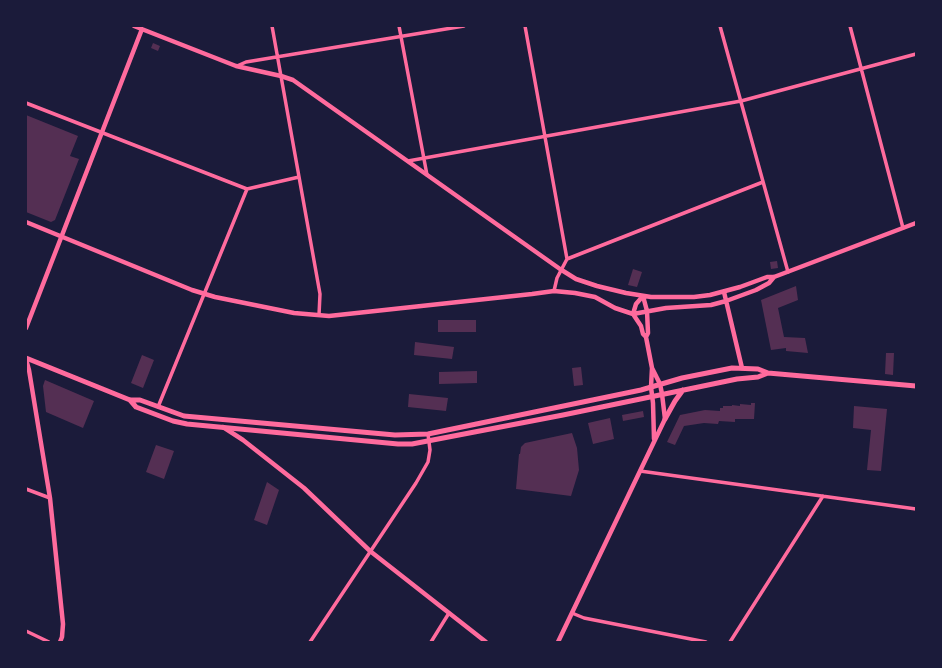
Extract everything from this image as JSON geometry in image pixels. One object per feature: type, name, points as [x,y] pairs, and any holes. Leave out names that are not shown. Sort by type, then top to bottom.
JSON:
[{"type":"main road","points":[[26,359],[130,400],[140,400],[184,416],[395,435],[428,434],[651,387],[707,372],[732,368],[758,369],[768,373],[916,386]]},
{"type":"main road","points":[[130,400],[136,407],[173,421],[187,424],[398,444],[412,444],[737,379],[758,377],[768,373]]},
{"type":"main road","points":[[665,419],[674,401],[682,390]]},
{"type":"street","points":[[134,26],[143,28],[236,66],[293,80],[560,269],[576,279],[588,284],[643,296],[694,297],[724,292],[767,277],[774,277],[788,272],[916,223]]},
{"type":"street","points":[[272,26],[320,294],[319,315]]},
{"type":"street","points":[[400,26],[427,175]]},
{"type":"street","points":[[236,66],[246,62],[464,26]]},
{"type":"street","points":[[524,26],[566,259]]},
{"type":"street","points":[[720,26],[788,272]]},
{"type":"street","points":[[850,26],[903,228]]},
{"type":"street","points":[[26,328],[143,28]]},
{"type":"street","points":[[408,161],[741,101],[862,70],[916,54]]},
{"type":"street","points":[[26,103],[247,189],[299,177]]},
{"type":"street","points":[[554,290],[560,269],[566,259],[763,182]]},
{"type":"street","points":[[158,407],[203,293],[247,189]]},
{"type":"street","points":[[26,222],[203,293],[294,313],[329,316],[532,294],[554,290],[575,292],[595,297],[615,308],[633,314],[666,308],[711,305],[756,290],[769,283],[774,277]]},
{"type":"street","points":[[724,292],[742,368]]},
{"type":"street","points":[[643,296],[647,311],[648,332],[646,337]]},
{"type":"street","points":[[643,296],[636,304],[633,314],[646,337],[652,368],[651,387],[654,441]]},
{"type":"street","points":[[26,359],[50,498],[62,624],[60,642]]},
{"type":"street","points":[[558,642],[665,419],[660,384],[652,368]]},
{"type":"street","points":[[223,428],[243,440],[304,488],[370,551],[486,642]]},
{"type":"street","points":[[310,642],[416,483],[428,462],[430,455],[428,434]]},
{"type":"street","points":[[640,471],[916,509]]},
{"type":"street","points":[[26,489],[50,498]]},
{"type":"street","points":[[730,642],[823,496]]},
{"type":"street","points":[[430,642],[449,613]]},
{"type":"street","points":[[572,613],[584,618],[706,642]]},
{"type":"street","points":[[26,631],[48,642]]},
{"type":"building","points":[[153,43],[160,46],[158,51],[151,48]]},
{"type":"building","points":[[26,115],[78,136],[70,156],[79,159],[55,220],[51,222],[26,212]]},
{"type":"building","points":[[777,261],[778,268],[771,269],[770,262]]},
{"type":"building","points":[[633,269],[642,272],[637,287],[628,285]]},
{"type":"building","points":[[796,286],[798,300],[778,308],[784,337],[805,338],[808,353],[786,351],[786,348],[771,350],[761,300]]},
{"type":"building","points":[[438,320],[476,320],[476,332],[438,332]]},
{"type":"building","points":[[415,342],[454,347],[452,359],[414,355]]},
{"type":"building","points":[[886,353],[894,353],[893,375],[885,374]]},
{"type":"building","points":[[142,355],[154,360],[143,388],[131,383]]},
{"type":"building","points":[[581,367],[583,385],[574,386],[572,368]]},
{"type":"building","points":[[477,371],[477,383],[439,384],[439,372]]},
{"type":"building","points":[[45,380],[94,401],[83,428],[46,412],[43,386]]},
{"type":"building","points":[[409,394],[448,398],[446,411],[408,407]]},
{"type":"building","points":[[751,403],[755,403],[754,419],[735,419],[735,422],[719,421],[718,424],[704,423],[684,426],[675,445],[667,442],[680,415],[705,410],[720,411],[720,408],[723,408],[723,406],[740,406],[740,404],[751,405]]},
{"type":"building","points":[[854,406],[887,409],[881,471],[867,470],[871,430],[853,428]]},
{"type":"building","points":[[643,411],[644,417],[623,421],[622,415]]},
{"type":"building","points":[[610,418],[614,439],[593,444],[588,423]]},
{"type":"building","points":[[572,433],[577,448],[579,470],[571,496],[516,489],[519,454],[521,447],[525,443]]},
{"type":"building","points":[[156,445],[174,451],[164,479],[146,472]]},
{"type":"building","points":[[267,482],[279,490],[267,525],[254,520]]}]
